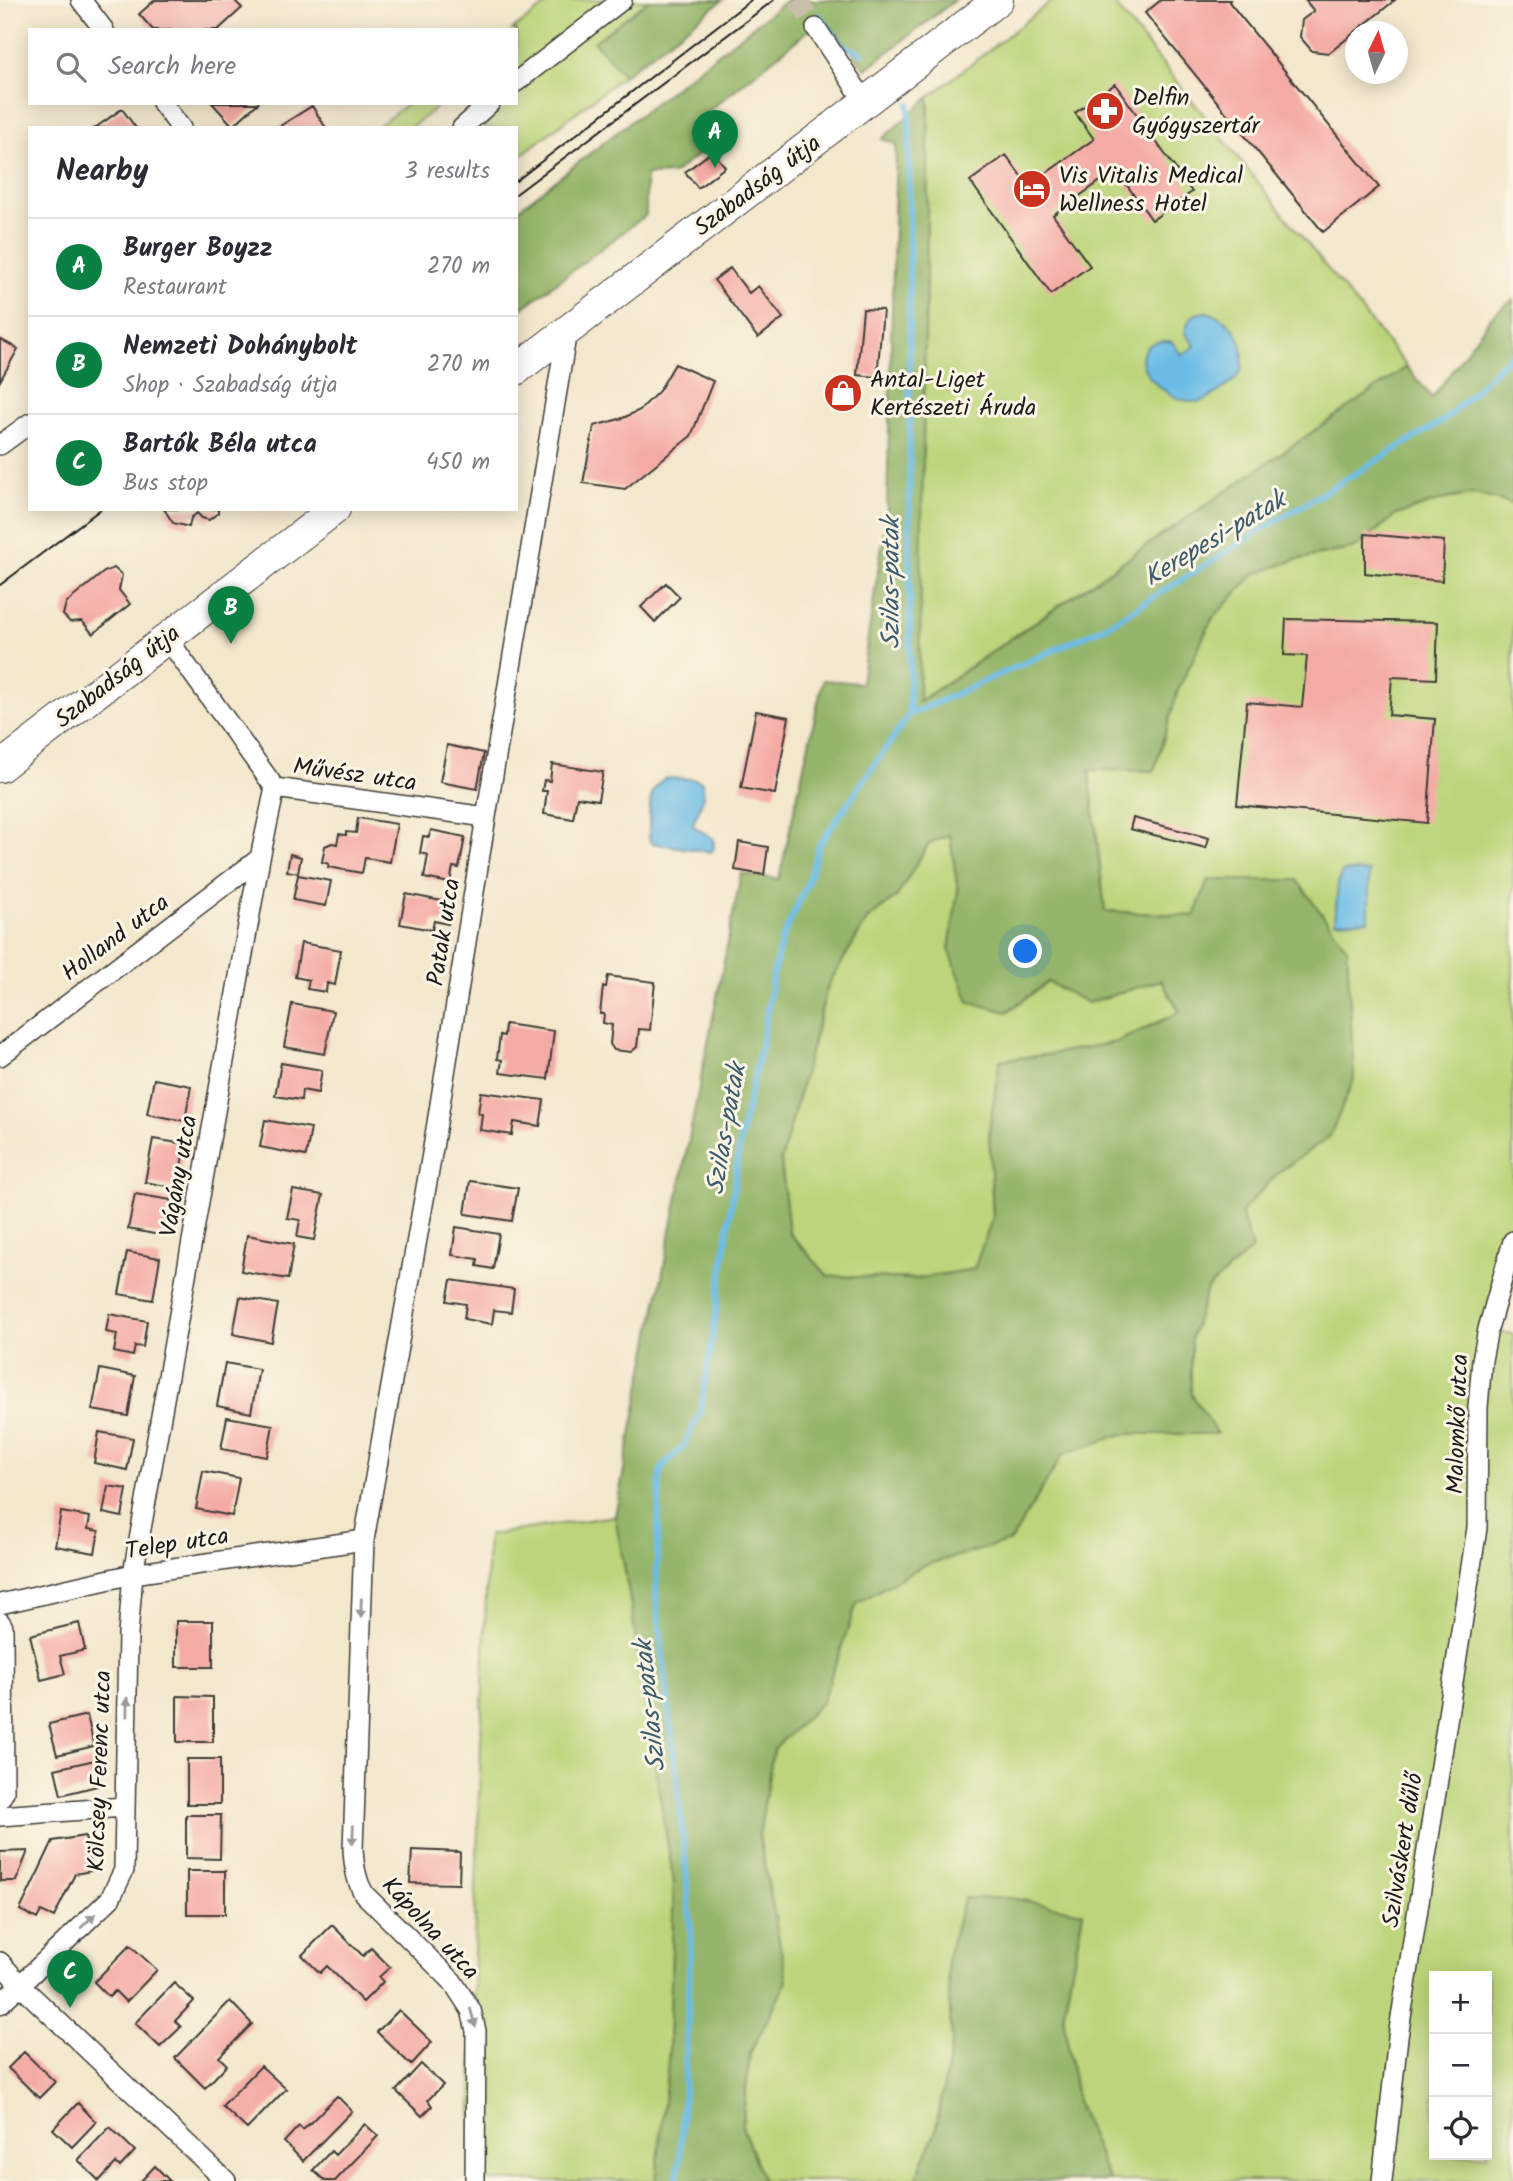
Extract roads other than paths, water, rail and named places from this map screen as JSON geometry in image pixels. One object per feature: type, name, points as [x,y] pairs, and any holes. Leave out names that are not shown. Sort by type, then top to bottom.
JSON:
[{"type":"main road","name":"Szabadság útja","points":[[518,368],[998,0]]},
{"type":"main road","name":"Szabadság útja","points":[[0,767],[332,511]]},
{"type":"street","points":[[81,0],[102,28]]},
{"type":"street","points":[[518,80],[622,0]]},
{"type":"street","points":[[816,28],[866,102]]},
{"type":"street","points":[[164,105],[179,126]]},
{"type":"street","points":[[464,126],[488,105]]},
{"type":"street","name":"Patak utca","points":[[364,1540],[433,1148],[568,331]]},
{"type":"street","points":[[0,445],[28,424]]},
{"type":"street","name":"Művész utca","points":[[167,638],[275,788],[486,817]]},
{"type":"street","name":"Vágány utca","points":[[133,1574],[260,858],[275,788]]},
{"type":"street","name":"Holland utca","points":[[0,1056],[260,858]]},
{"type":"street","name":"Malomkő utca","points":[[1477,1528],[1478,1407],[1482,1360],[1513,1241]]},
{"type":"street","name":"Szilváskert dűlő","points":[[1382,2181],[1398,2036],[1477,1528]]},
{"type":"street","name":"Telep utca","points":[[0,1604],[133,1574],[364,1540]]},
{"type":"street","name":"Kápolna utca","points":[[364,1540],[353,1849],[355,1867],[358,1883],[364,1894],[452,1981],[471,2010],[476,2031],[475,2181]]},
{"type":"street","name":"Kölcsey Ferenc utca","points":[[0,2004],[110,1899],[124,1870],[128,1634],[133,1574]]},
{"type":"street","points":[[0,1622],[3,1627],[4,1792],[0,1798]]},
{"type":"street","points":[[0,1816],[124,1807]]},
{"type":"street","points":[[0,1962],[21,1986],[226,2181]]},
{"type":"water","points":[[1207,312],[1225,320],[1238,335],[1242,348],[1242,367],[1235,380],[1224,388],[1204,400],[1191,402],[1158,386],[1149,377],[1142,357],[1146,348],[1157,342],[1171,341],[1182,355],[1195,346],[1185,333],[1188,324],[1194,315]]},
{"type":"water","points":[[666,778],[702,782],[703,798],[693,824],[713,838],[714,848],[711,852],[651,843],[650,804],[655,789]]},
{"type":"water","points":[[1342,872],[1369,872],[1369,920],[1335,922],[1338,883]]},
{"type":"waterway","name":"Szilas-patak","points":[[820,16],[843,46],[862,53]]},
{"type":"waterway","name":"Szilas-patak","points":[[676,2181],[680,2159],[691,1932],[656,1594],[660,1473],[664,1465],[682,1448],[700,1413],[741,1135],[782,939],[807,884],[819,845],[909,715],[909,104]]},
{"type":"waterway","name":"Kerepesi-patak","points":[[909,715],[1107,626],[1446,419],[1513,353]]},
{"type":"tunnel","points":[[797,0],[816,28]]},
{"type":"tram line","points":[[518,179],[751,0]]},
{"type":"tram line","points":[[518,192],[774,0]]},
{"type":"tram line","points":[[0,585],[98,511]]},
{"type":"place","name":"Delfin Gyógyszertár","points":[[1105,111]]},
{"type":"place","name":"Burger Boyzz","points":[[715,168]]},
{"type":"place","name":"Vis Vitalis Medical Wellness Hotel","points":[[1032,189]]},
{"type":"place","name":"Antal-Liget Kertészeti Áruda","points":[[843,393]]},
{"type":"place","name":"Nemzeti Dohánybolt","points":[[231,644]]},
{"type":"place","name":"Bartók Béla utca","points":[[70,2008]]}]
